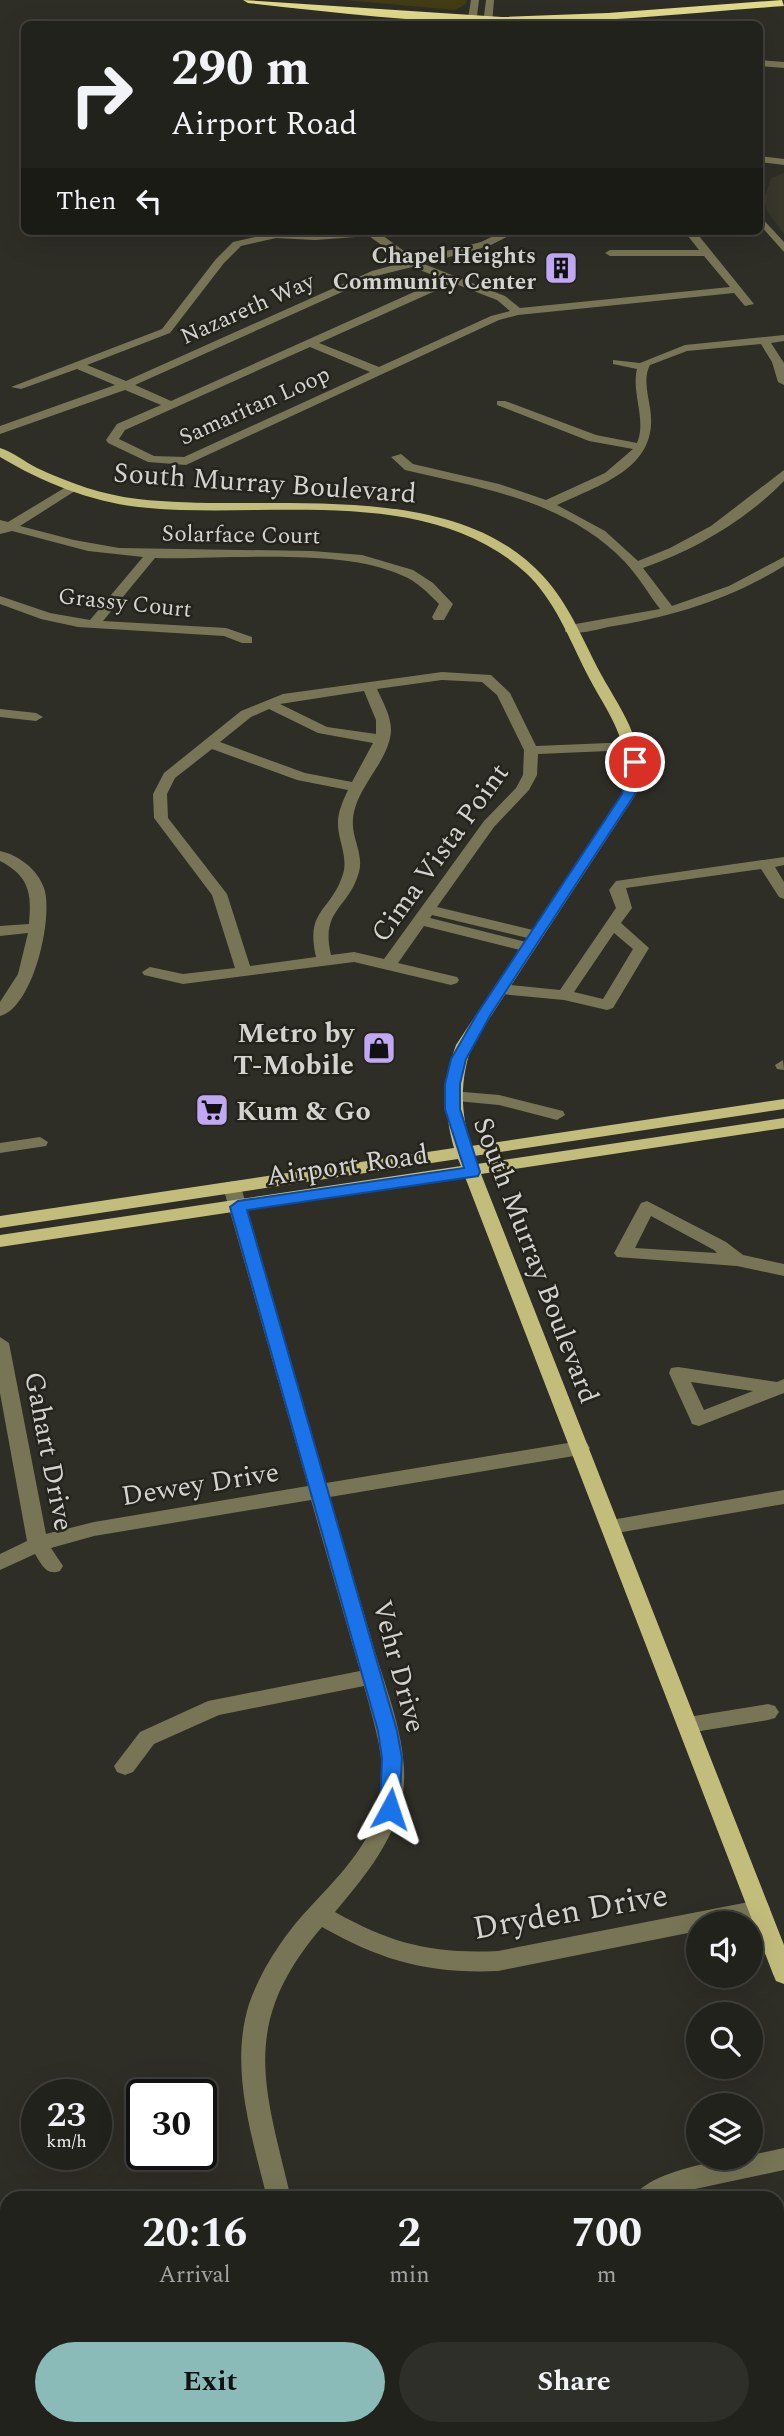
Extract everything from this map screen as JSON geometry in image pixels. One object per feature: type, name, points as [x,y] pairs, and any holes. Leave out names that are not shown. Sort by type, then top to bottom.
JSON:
[{"type":"highway","points":[[248,0],[472,19],[577,18],[784,3]]},
{"type":"highway","points":[[322,0],[472,19]]},
{"type":"highway","points":[[488,19],[733,0]]},
{"type":"main road","name":"South Murray Boulevard","points":[[0,452],[31,471],[71,488],[153,504],[373,511],[448,526],[502,549],[530,570],[570,629],[632,746],[635,772],[629,794],[464,1045],[454,1072],[452,1096],[464,1152],[784,1975]]},
{"type":"main road","name":"Airport Road","points":[[0,1241],[464,1152],[784,1104]]},
{"type":"main road","name":"Airport Road","points":[[0,1222],[473,1172],[784,1123]]},
{"type":"street","points":[[472,19],[475,0]]},
{"type":"street","points":[[488,19],[490,0]]},
{"type":"street","points":[[763,65],[784,67]]},
{"type":"street","points":[[764,164],[784,162]]},
{"type":"street","points":[[764,164],[784,168]]},
{"type":"street","points":[[763,223],[783,246]]},
{"type":"street","points":[[17,387],[166,331],[220,261],[237,244],[276,235],[337,235]]},
{"type":"street","points":[[375,235],[413,263],[450,280],[501,298],[518,312]]},
{"type":"street","name":"Nazareth Way","points":[[0,430],[127,385],[376,273],[485,244],[504,235]]},
{"type":"street","points":[[692,235],[749,304]]},
{"type":"street","points":[[610,253],[707,253]]},
{"type":"street","name":"Samaritan Loop","points":[[450,280],[121,428],[112,440],[152,459],[186,461],[495,318],[518,312],[736,290]]},
{"type":"street","points":[[617,362],[642,367],[674,350],[784,338]]},
{"type":"street","points":[[764,340],[778,362],[784,382]]},
{"type":"street","points":[[310,342],[378,371]]},
{"type":"street","points":[[78,365],[171,405]]},
{"type":"street","points":[[546,505],[608,476],[626,464],[641,447],[647,426],[640,376],[642,367]]},
{"type":"street","points":[[501,403],[587,436],[641,447]]},
{"type":"street","points":[[397,457],[409,467],[475,481],[546,505],[594,531],[636,566],[670,612]]},
{"type":"street","points":[[636,566],[668,555],[690,543],[762,496],[784,474]]},
{"type":"street","points":[[3,528],[71,488]]},
{"type":"street","name":"Solarface Court","points":[[3,528],[77,546],[151,554],[329,556],[367,559],[401,569],[429,584],[446,604],[439,617]]},
{"type":"street","points":[[93,625],[114,597],[138,577],[151,554]]},
{"type":"street","points":[[570,629],[670,612],[733,590],[784,561]]},
{"type":"street","name":"Grassy Court","points":[[0,600],[46,616],[93,625],[226,632],[247,640]]},
{"type":"street","name":"Cima Vista Point","points":[[244,971],[223,902],[167,829],[160,813],[160,794],[169,776],[247,714],[297,694],[456,675],[486,678],[503,693],[531,750],[530,775],[522,790],[489,824],[388,965]]},
{"type":"street","points":[[325,961],[319,930],[328,908],[346,884],[352,869],[345,822],[357,787],[382,739],[383,720],[369,685]]},
{"type":"street","points":[[269,703],[316,731],[342,737],[382,739]]},
{"type":"street","points":[[0,713],[36,717]]},
{"type":"street","points":[[209,743],[318,782],[357,787]]},
{"type":"street","points":[[531,750],[632,746]]},
{"type":"street","points":[[0,855],[20,866],[35,882],[39,900],[25,980],[18,994],[0,1011]]},
{"type":"street","points":[[565,995],[624,908],[617,890],[621,884],[784,861]]},
{"type":"street","points":[[765,863],[780,879],[784,894]]},
{"type":"street","points":[[424,915],[532,941]]},
{"type":"street","points":[[501,989],[565,995],[607,1005],[641,948],[613,924]]},
{"type":"street","points":[[0,931],[36,928]]},
{"type":"street","points":[[150,972],[183,979],[354,957],[451,980]]},
{"type":"street","points":[[452,1096],[499,1100],[557,1115]]},
{"type":"street","points":[[0,1147],[40,1142]]},
{"type":"street","name":"Vehr Drive","points":[[235,1197],[392,1758],[390,1809],[370,1850],[318,1913],[273,1979],[261,2004],[254,2037],[255,2090],[277,2191]]},
{"type":"street","points":[[737,1260],[720,1246],[647,1207],[623,1252],[737,1260],[784,1270]]},
{"type":"street","name":"Gahart Drive","points":[[0,1343],[38,1544],[53,1566]]},
{"type":"street","name":"Dewey Drive","points":[[0,1563],[38,1544],[93,1529],[580,1448]]},
{"type":"street","points":[[611,1527],[784,1497]]},
{"type":"street","points":[[125,1766],[147,1738],[215,1707],[371,1677]]},
{"type":"street","points":[[688,1725],[768,1712]]},
{"type":"street","name":"Dryden Drive","points":[[318,1913],[367,1942],[390,1951],[415,1959],[471,1963],[498,1961],[758,1909]]},
{"type":"street","points":[[660,2191],[677,2182],[784,2159]]},
{"type":"shaded area","points":[[344,0],[466,0],[466,4],[455,10]]},
{"type":"shaded area","points":[[784,173],[784,234],[767,211],[764,199],[771,178]]},
{"type":"place","name":"Chapel Heights Community Center","points":[[561,268]]},
{"type":"place","name":"Metro by T-Mobile","points":[[379,1048]]},
{"type":"place","name":"Kum & Go","points":[[212,1110]]},
{"type":"route","points":[[390,1809],[393,1783],[387,1731],[238,1207],[473,1172],[460,1139],[453,1109],[452,1084],[458,1059],[484,1014],[629,794],[635,762]]}]
